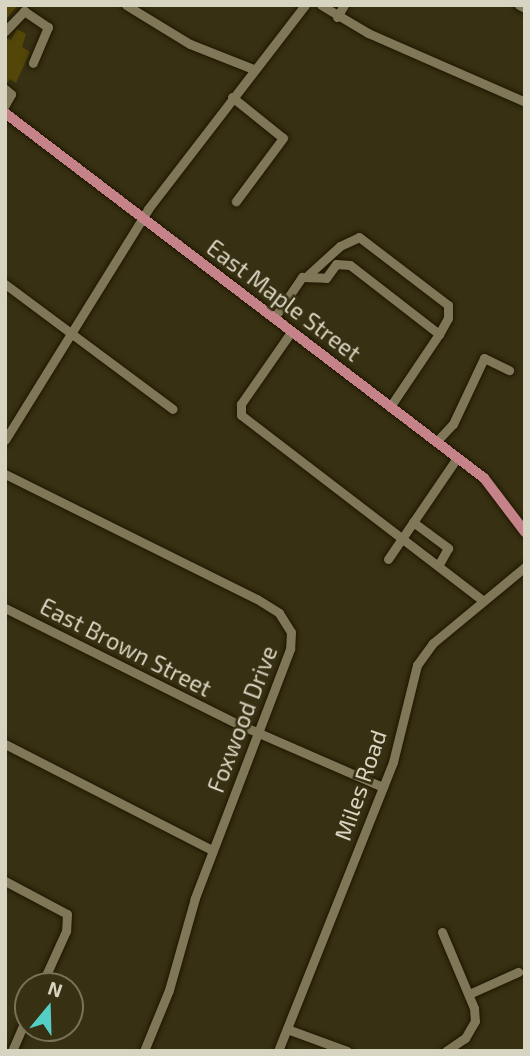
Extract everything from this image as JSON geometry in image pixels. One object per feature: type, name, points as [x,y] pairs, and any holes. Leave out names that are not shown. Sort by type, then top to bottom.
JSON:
[{"type":"main road","name":"East Maple Street","points":[[5,113],[493,487],[521,516],[525,532]]},
{"type":"street","points":[[126,5],[190,44],[253,69]]},
{"type":"street","points":[[5,440],[142,219],[253,69],[305,5]]},
{"type":"street","points":[[321,5],[337,17],[525,102]]},
{"type":"street","points":[[337,17],[344,5]]},
{"type":"street","points":[[519,5],[525,8]]},
{"type":"street","points":[[5,31],[24,11],[48,27],[33,63]]},
{"type":"street","points":[[5,89],[11,94],[5,105]]},
{"type":"street","points":[[232,97],[283,138],[236,201]]},
{"type":"street","points":[[274,318],[307,275],[340,246],[359,237],[448,305],[448,318],[439,334],[390,407]]},
{"type":"street","points":[[307,275],[326,278],[336,264],[350,265],[439,334]]},
{"type":"street","points":[[5,284],[173,409]]},
{"type":"street","points":[[291,332],[241,404],[239,412],[248,422],[439,564],[483,601]]},
{"type":"street","points":[[436,442],[453,424],[484,358],[509,370]]},
{"type":"street","points":[[388,559],[401,536],[457,458]]},
{"type":"street","name":"Foxwood Drive","points":[[5,474],[279,612],[291,632],[290,649],[212,850],[169,990],[144,1051]]},
{"type":"street","points":[[413,522],[449,548],[439,564]]},
{"type":"street","name":"Miles Road","points":[[278,1051],[383,787],[417,665],[433,643],[525,567]]},
{"type":"street","name":"East Brown Street","points":[[5,608],[257,733],[383,787]]},
{"type":"street","points":[[5,744],[212,850]]},
{"type":"street","points":[[5,881],[67,914],[68,926],[47,972]]},
{"type":"street","points":[[442,932],[469,994],[475,1021],[465,1038],[446,1051]]},
{"type":"street","points":[[469,994],[518,972]]},
{"type":"street","points":[[287,1029],[347,1051]]},
{"type":"building","points":[[5,5],[18,5],[5,21]]},
{"type":"building","points":[[17,29],[26,34],[22,47],[30,52],[16,83],[10,79],[7,83],[5,38],[11,40]]}]
